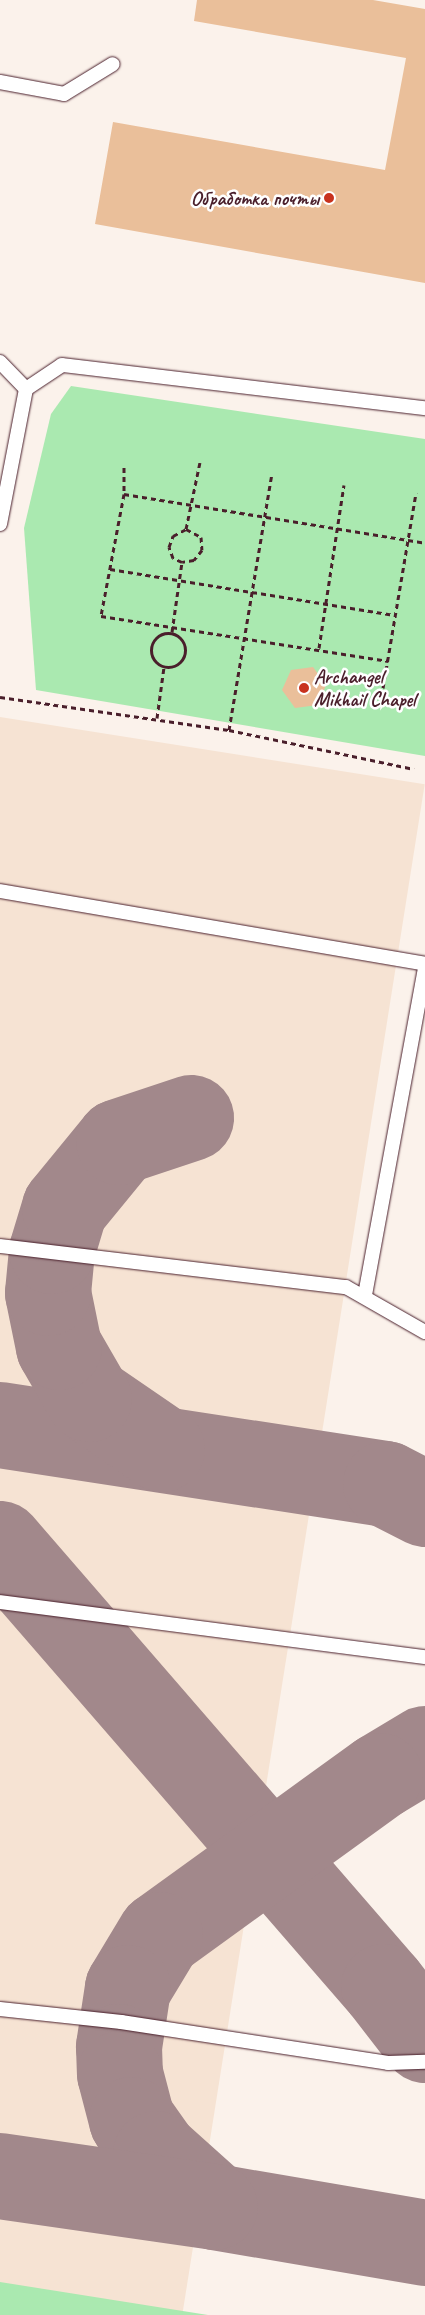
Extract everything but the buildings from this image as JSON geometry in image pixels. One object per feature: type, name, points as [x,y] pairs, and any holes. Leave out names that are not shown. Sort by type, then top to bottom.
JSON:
[{"type":"lane","points":[[0,82],[64,94],[113,64]]},
{"type":"lane","points":[[0,362],[26,388]]},
{"type":"lane","points":[[0,524],[26,388],[62,365],[425,408]]},
{"type":"lane","points":[[0,891],[425,966],[365,1295]]},
{"type":"lane","points":[[0,1246],[346,1287],[365,1295],[425,1332]]},
{"type":"lane","points":[[0,1602],[425,1657]]},
{"type":"lane","points":[[0,2009],[121,2022],[388,2063],[425,2062]]},
{"type":"path","points":[[186,529],[201,537],[202,550],[194,560],[182,562],[173,558],[169,547],[173,536],[186,529],[193,505],[200,462]]},
{"type":"path","points":[[124,467],[124,494],[101,616],[319,648],[388,661]]},
{"type":"path","points":[[229,730],[246,637],[250,591],[272,474]]},
{"type":"path","points":[[319,648],[344,485]]},
{"type":"path","points":[[384,688],[394,615],[416,492]]},
{"type":"path","points":[[124,494],[425,543]]},
{"type":"path","points":[[172,632],[175,626],[182,580],[182,562]]},
{"type":"path","points":[[110,569],[394,615]]},
{"type":"path","points":[[172,632],[183,640],[186,653],[178,665],[164,667],[153,660],[150,646],[158,634],[172,632]]},
{"type":"path","points":[[157,718],[164,667]]},
{"type":"path","points":[[0,697],[157,718],[229,730],[414,768]]},
{"type":"shaded area","points":[[0,717],[425,784],[182,2315],[0,2315]]},
{"type":"green space","points":[[71,386],[425,439],[425,756],[36,690],[24,528],[51,414]]},
{"type":"green space","points":[[0,2282],[208,2315],[0,2315]]},
{"type":"taxiway","points":[[162,1449],[89,1399],[59,1347],[48,1293],[52,1251],[65,1208],[119,1142],[191,1118]]},
{"type":"taxiway","points":[[0,1425],[386,1484],[425,1504]]},
{"type":"taxiway","points":[[0,1544],[384,1987],[425,2040]]},
{"type":"taxiway","points":[[425,1749],[380,1776],[160,1935],[128,1988],[119,2047],[120,2074],[132,2120],[156,2154],[215,2207],[425,2243]]},
{"type":"taxiway","points":[[0,2176],[215,2207]]},
{"type":"place","name":"Обработка почты","points":[[329,198]]},
{"type":"place","name":"Archangel Mikhail Chapel","points":[[304,688]]}]
